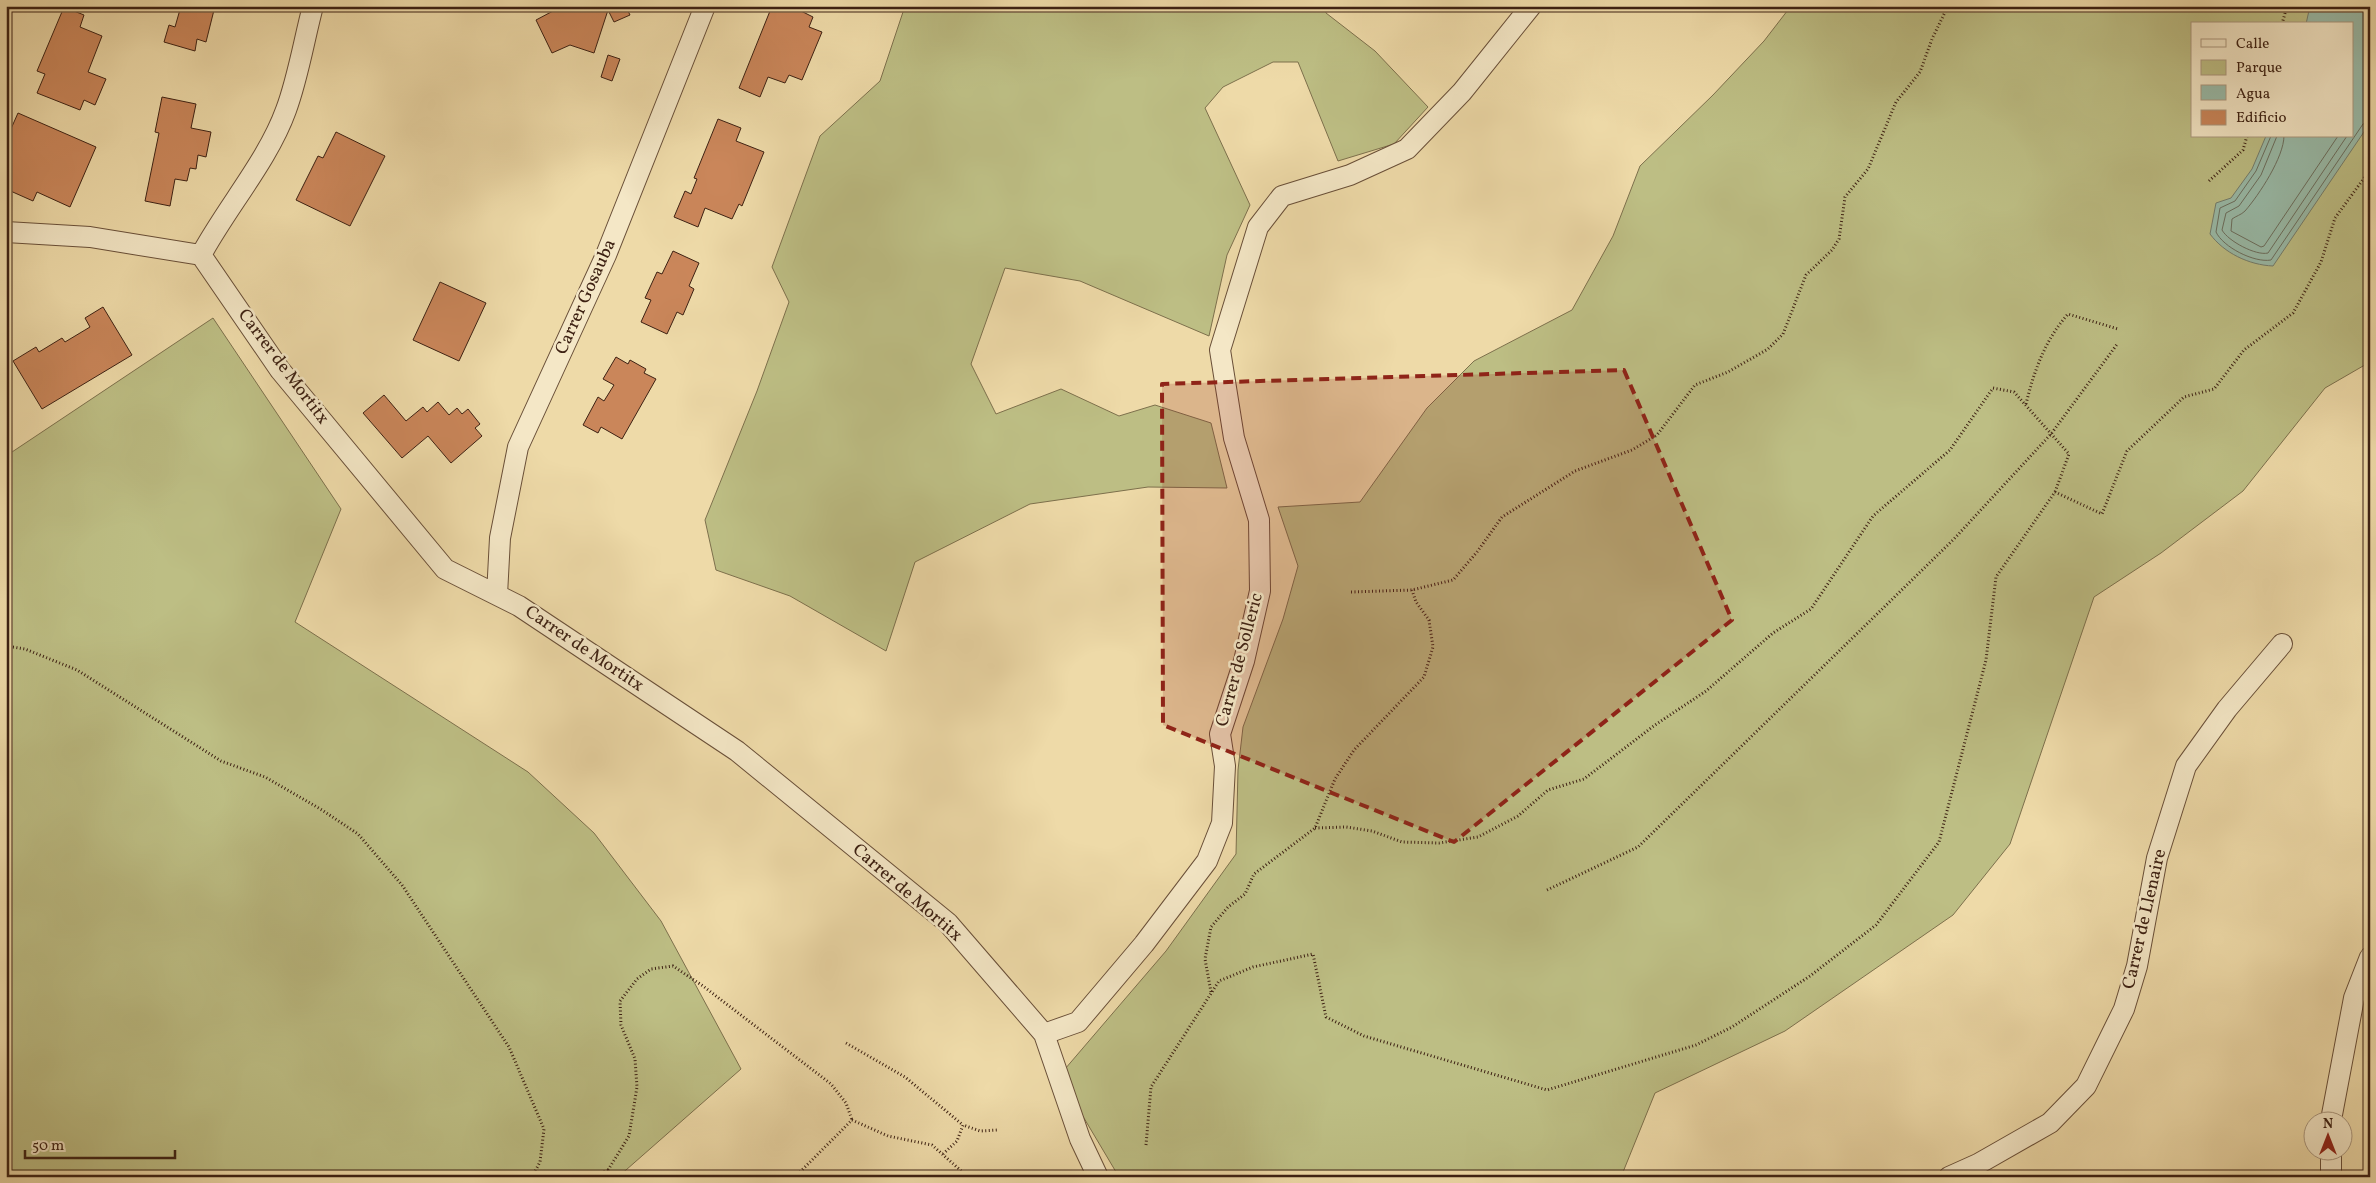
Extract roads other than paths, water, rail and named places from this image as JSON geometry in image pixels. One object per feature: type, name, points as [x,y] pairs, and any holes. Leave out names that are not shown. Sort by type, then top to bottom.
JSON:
[{"type":"street","points":[[6,232],[90,237],[201,254],[221,219],[262,159],[286,110],[313,6]]},
{"type":"street","name":"Carrer Gosauba","points":[[497,595],[500,538],[518,447],[606,254],[704,6]]},
{"type":"street","name":"Carrer de Solleric","points":[[1044,1034],[1078,1022],[1144,944],[1207,861],[1222,823],[1225,766],[1220,734],[1244,661],[1260,591],[1259,520],[1234,438],[1220,350],[1258,227],[1282,196],[1350,175],[1406,149],[1462,92],[1531,6]]},
{"type":"street","name":"Carrer de Mortitx","points":[[201,254],[280,370],[445,569],[519,606],[737,751],[948,923],[1044,1034],[1080,1139],[1098,1177]]},
{"type":"street","name":"Carrer de Llenaire","points":[[1949,1177],[1978,1164],[2050,1123],[2086,1086],[2124,1009],[2137,966],[2157,858],[2186,766],[2226,709],[2282,644]]},
{"type":"street","points":[[2333,1110],[2354,998],[2370,957]]},
{"type":"street","points":[[2331,1160],[2331,1177]]},
{"type":"water","points":[[2310,6],[2370,6],[2370,123],[2273,266],[2264,265],[2238,257],[2222,247],[2210,234],[2216,203],[2231,198],[2252,169],[2265,138],[2354,138],[2354,22],[2306,22]]}]
